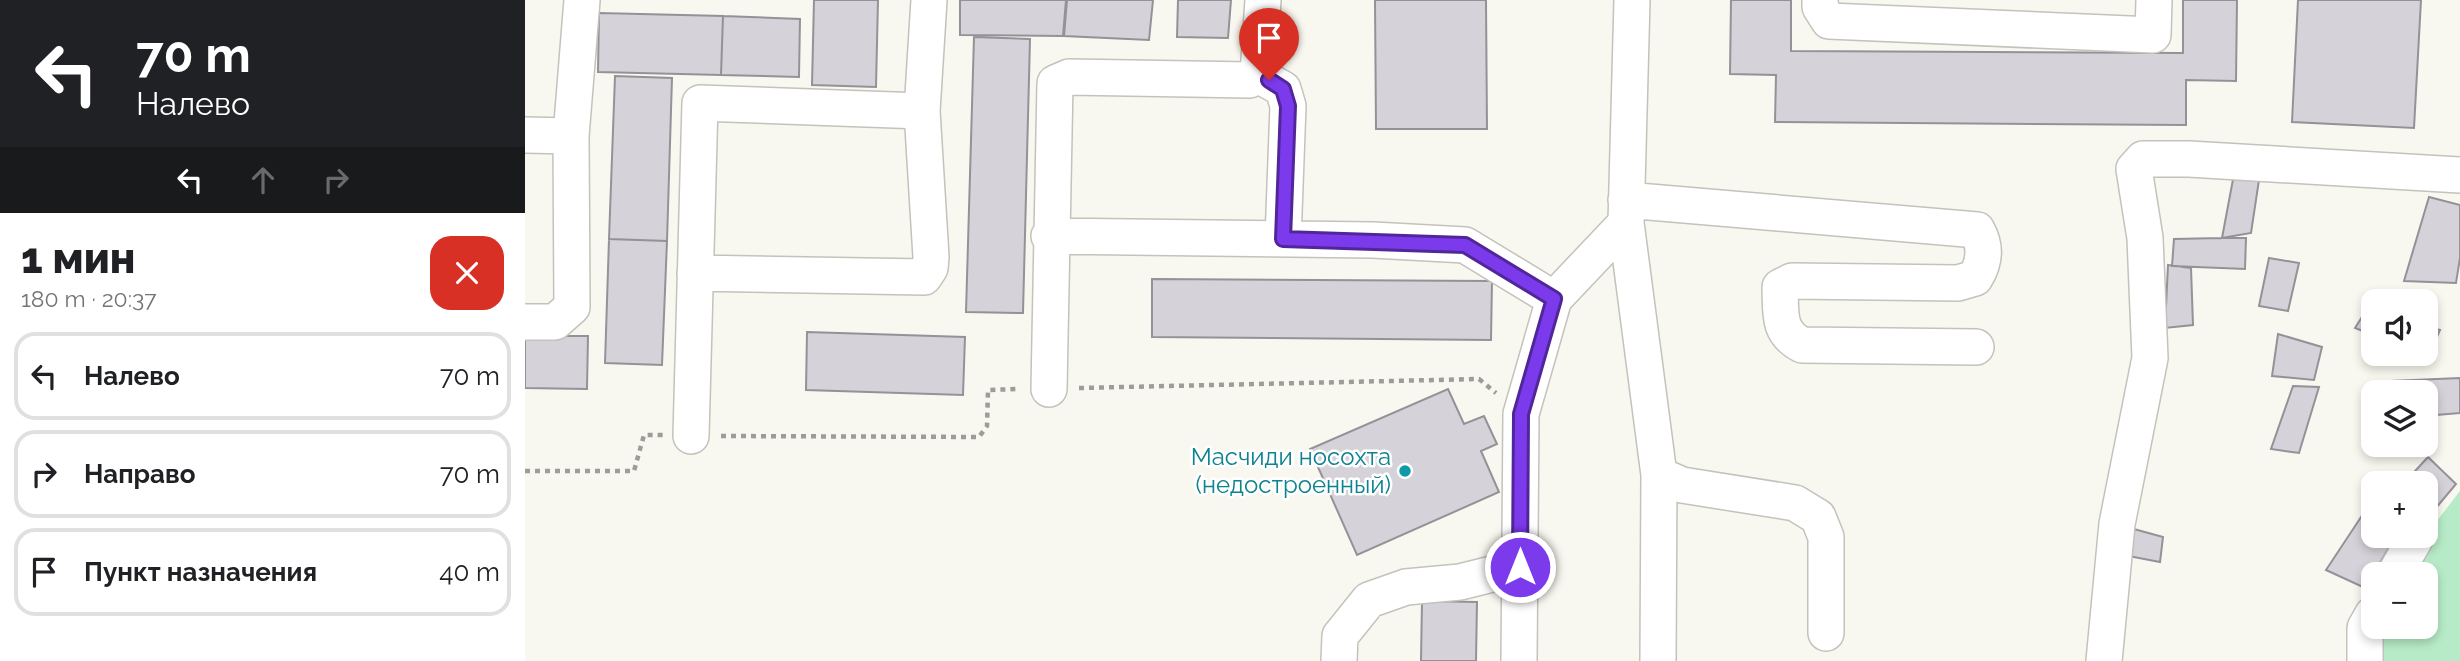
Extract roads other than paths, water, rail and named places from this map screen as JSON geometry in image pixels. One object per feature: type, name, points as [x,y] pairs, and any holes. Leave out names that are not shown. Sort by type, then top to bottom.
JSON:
[{"type":"street","points":[[525,322],[555,322],[572,307],[571,135],[582,0]]},
{"type":"street","points":[[695,274],[923,277],[930,268],[931,257],[922,111],[929,0]]},
{"type":"street","points":[[1258,75],[1263,0]]},
{"type":"street","points":[[1632,0],[1626,211],[1659,475],[1658,661]]},
{"type":"street","points":[[1820,0],[1820,7],[1829,21],[2153,35],[2154,0]]},
{"type":"street","points":[[1048,388],[1049,236],[1055,83],[1069,77],[1250,80],[1258,75]]},
{"type":"street","points":[[1258,75],[1283,89],[1288,106],[1283,239]]},
{"type":"street","points":[[691,436],[700,103],[922,111]]},
{"type":"street","points":[[525,135],[571,135]]},
{"type":"street","points":[[2104,661],[2117,524],[2150,358],[2145,238],[2134,169],[2138,162],[2143,159],[2189,159],[2460,175]]},
{"type":"street","points":[[1519,661],[1521,414],[1554,299],[1626,211]]},
{"type":"street","points":[[1626,211],[1977,230],[1983,240],[1983,264],[1975,278],[1958,282],[1792,281],[1780,287],[1781,325],[1789,338],[1802,345],[1976,347]]},
{"type":"street","points":[[1049,236],[1465,245],[1554,299]]},
{"type":"street","points":[[1659,475],[1682,485],[1795,503],[1818,517],[1826,537],[1826,633]]},
{"type":"street","points":[[1339,661],[1340,636],[1369,600],[1406,587],[1461,582],[1520,567]]},
{"type":"street","points":[[2365,639],[2365,661]]},
{"type":"place","name":"Масчиди носохта (недостроенный)","points":[[1405,471]]}]
